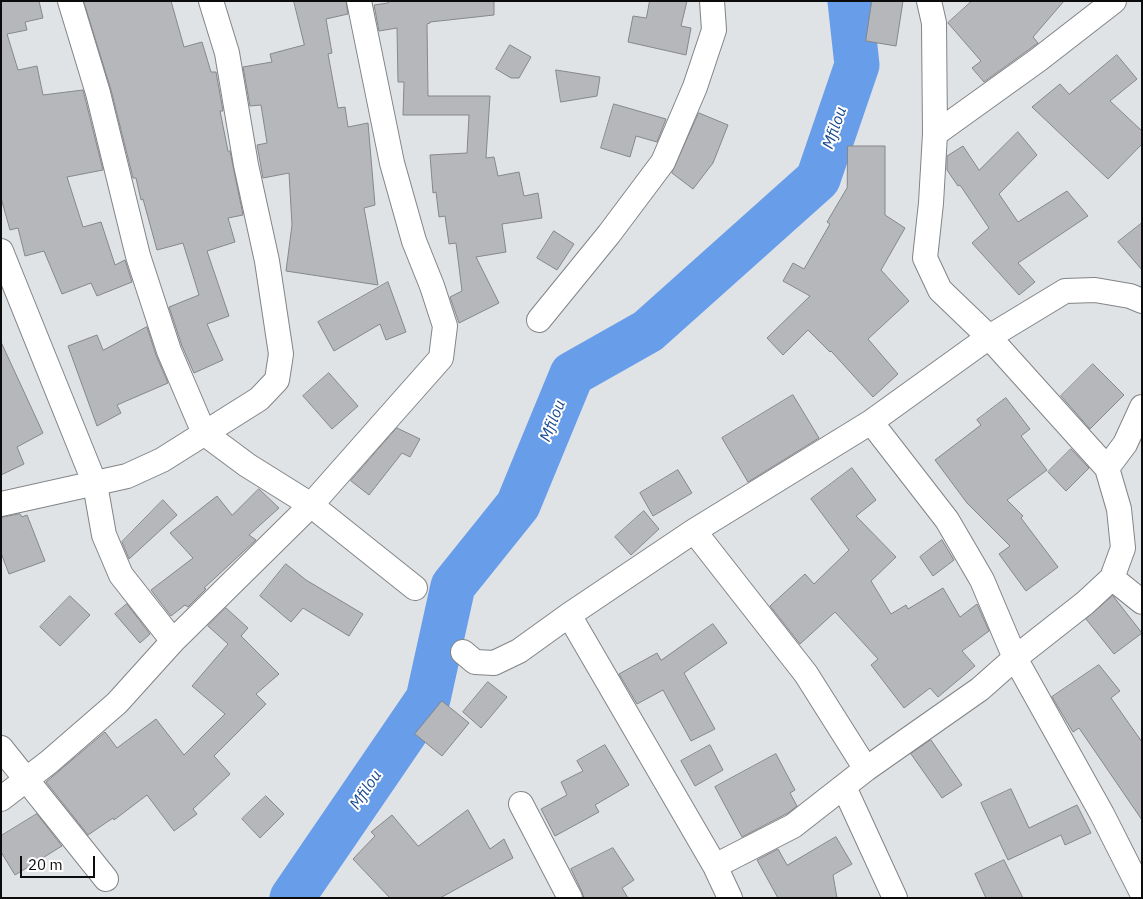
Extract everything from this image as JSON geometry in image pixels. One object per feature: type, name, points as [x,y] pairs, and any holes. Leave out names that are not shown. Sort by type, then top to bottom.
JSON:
[{"type":"street","points":[[70,1],[98,92],[138,256],[168,351],[204,433],[247,465],[311,505],[415,588]]},
{"type":"street","points":[[1,504],[127,476],[162,460],[259,399],[277,380],[281,354],[266,261],[246,165],[227,53],[211,1]]},
{"type":"street","points":[[1,800],[117,703],[173,641],[311,505],[441,358],[445,326],[414,241],[392,163],[359,1]]},
{"type":"street","points":[[539,320],[609,234],[663,162],[695,87],[714,30],[712,1]]},
{"type":"street","points":[[715,866],[793,826],[866,769],[980,689],[1015,658],[1085,603],[1112,578],[1123,548],[1119,509],[1107,468],[989,337],[940,290],[925,258],[932,203],[935,134],[934,23],[929,1]]},
{"type":"street","points":[[935,134],[1038,60],[1114,1]]},
{"type":"street","points":[[1,251],[95,484],[104,535],[121,575],[173,641]]},
{"type":"street","points":[[463,652],[475,662],[494,663],[519,651],[694,531],[871,422],[989,337],[1065,291],[1095,290],[1130,296],[1142,301]]},
{"type":"street","points":[[1107,468],[1125,444],[1142,407]]},
{"type":"street","points":[[871,422],[947,520],[982,580],[1015,658],[1102,814],[1142,893]]},
{"type":"street","points":[[694,531],[806,674],[866,769]]},
{"type":"street","points":[[1112,578],[1142,602]]},
{"type":"street","points":[[569,615],[715,866],[730,898]]},
{"type":"street","points":[[1,748],[106,879]]},
{"type":"street","points":[[844,787],[895,898]]},
{"type":"street","points":[[521,804],[570,898]]},
{"type":"building","points":[[1,1],[39,1],[43,18],[25,22],[27,30],[7,34],[18,70],[37,66],[43,95],[83,90],[103,170],[67,177],[83,227],[101,222],[115,265],[125,260],[132,282],[97,296],[91,283],[62,294],[44,251],[25,256],[18,228],[10,230],[1,198]]},
{"type":"building","points":[[84,1],[171,1],[184,47],[202,42],[211,72],[216,72],[223,111],[220,111],[243,215],[228,218],[235,242],[207,251],[229,316],[207,324],[223,360],[194,373],[182,346],[169,307],[199,295],[183,243],[157,250],[136,178],[133,178],[111,90]]},
{"type":"building","points":[[294,1],[346,1],[348,14],[326,19],[332,53],[328,54],[338,108],[345,107],[348,127],[368,123],[375,205],[364,208],[378,285],[286,271],[292,225],[289,173],[263,178],[257,145],[267,143],[261,105],[250,106],[243,67],[272,62],[270,54],[304,45]]},
{"type":"building","points":[[388,1],[494,1],[494,15],[430,22],[427,24],[428,96],[490,96],[486,158],[494,157],[498,176],[519,172],[524,196],[538,193],[542,218],[502,224],[506,252],[476,257],[499,303],[459,323],[450,297],[462,291],[456,243],[449,244],[445,216],[439,217],[436,192],[433,193],[430,155],[467,153],[469,115],[403,115],[404,82],[398,82],[397,28],[379,31],[374,5],[388,3]]},
{"type":"building","points":[[650,1],[687,1],[681,26],[691,28],[686,55],[628,42],[633,16],[646,18]]},
{"type":"building","points":[[872,1],[903,1],[896,46],[866,41]]},
{"type":"building","points":[[972,1],[1064,1],[1033,37],[1038,43],[984,82],[972,68],[981,61],[948,23]]},
{"type":"building","points":[[510,45],[531,57],[519,78],[511,78],[496,69]]},
{"type":"building","points":[[1117,55],[1137,79],[1110,101],[1142,131],[1142,144],[1108,179],[1032,107],[1060,84],[1069,94]]},
{"type":"building","points":[[556,70],[600,77],[597,96],[561,102]]},
{"type":"building","points":[[614,104],[666,119],[657,142],[636,136],[630,157],[601,148]]},
{"type":"building","points":[[699,113],[728,125],[713,163],[693,189],[672,173]]},
{"type":"building","points":[[1018,132],[1037,155],[999,194],[1018,222],[1067,191],[1088,216],[1018,263],[1035,282],[1019,295],[972,243],[989,228],[960,185],[958,186],[947,170],[947,156],[963,146],[979,170]]},
{"type":"building","points":[[848,146],[885,146],[885,215],[905,228],[881,270],[909,301],[868,339],[898,374],[873,397],[831,351],[808,330],[783,355],[767,338],[810,296],[783,281],[793,263],[804,269],[830,224],[827,222],[847,188]]},
{"type":"building","points":[[1142,223],[1142,270],[1118,242]]},
{"type":"building","points":[[554,231],[574,244],[557,270],[537,258]]},
{"type":"building","points":[[388,282],[406,332],[386,340],[380,324],[334,351],[318,322]]},
{"type":"building","points":[[147,327],[168,383],[117,405],[121,413],[97,426],[68,346],[97,335],[103,350]]},
{"type":"building","points":[[1,342],[43,433],[17,447],[24,464],[1,475]]},
{"type":"building","points":[[1093,364],[1124,395],[1090,429],[1061,396]]},
{"type":"building","points":[[329,373],[358,406],[332,429],[303,396]]},
{"type":"building","points":[[793,395],[819,438],[748,482],[722,438]]},
{"type":"building","points":[[1006,398],[1030,429],[1021,436],[1047,470],[1007,500],[1023,516],[1021,518],[1058,567],[1026,591],[999,554],[1010,546],[967,503],[935,460],[981,425],[977,420]]},
{"type":"building","points":[[397,428],[420,439],[410,457],[402,453],[369,495],[351,481]]},
{"type":"building","points":[[1071,449],[1089,468],[1066,491],[1048,472]]},
{"type":"building","points":[[852,468],[876,500],[856,516],[896,557],[871,581],[891,614],[906,605],[908,609],[943,588],[960,617],[977,604],[989,631],[962,651],[975,666],[938,697],[930,688],[904,708],[871,665],[878,659],[835,612],[800,644],[770,606],[805,574],[814,584],[849,550],[811,499]]},
{"type":"building","points":[[678,470],[692,493],[653,516],[640,493]]},
{"type":"building","points":[[259,489],[279,508],[249,535],[256,540],[204,588],[206,589],[188,607],[185,605],[171,616],[151,590],[193,558],[170,533],[217,496],[232,515]]},
{"type":"building","points":[[163,500],[177,515],[129,559],[122,542]]},
{"type":"building","points":[[644,511],[659,529],[631,555],[615,537]]},
{"type":"building","points":[[20,514],[22,517],[27,515],[45,561],[9,574],[1,553],[1,518]]},
{"type":"building","points":[[942,540],[954,560],[933,576],[920,557]]},
{"type":"building","points":[[286,564],[306,580],[363,614],[349,636],[303,608],[291,622],[260,596]]},
{"type":"building","points":[[70,596],[90,615],[60,646],[40,627]]},
{"type":"building","points":[[1113,596],[1142,633],[1114,654],[1086,619]]},
{"type":"building","points":[[127,604],[150,634],[140,643],[115,614]]},
{"type":"building","points":[[226,608],[248,628],[241,636],[279,674],[256,694],[266,704],[214,756],[230,774],[193,809],[197,814],[174,831],[147,795],[114,820],[113,818],[88,835],[46,782],[105,732],[117,748],[156,719],[184,755],[225,714],[192,686],[228,644],[208,626]]},
{"type":"building","points":[[713,624],[727,643],[684,673],[715,729],[691,741],[663,690],[637,704],[619,674],[657,653],[661,660]]},
{"type":"building","points":[[1099,665],[1120,691],[1111,698],[1142,742],[1142,820],[1079,728],[1073,732],[1052,697]]},
{"type":"building","points":[[488,682],[507,697],[481,728],[463,712]]},
{"type":"building","points":[[442,701],[469,723],[442,756],[415,734]]},
{"type":"building","points":[[931,740],[962,785],[942,798],[911,754]]},
{"type":"building","points":[[605,745],[629,785],[595,805],[599,812],[555,836],[541,809],[567,795],[561,782],[583,771],[577,761]]},
{"type":"building","points":[[710,745],[723,770],[695,786],[681,761]]},
{"type":"building","points":[[776,754],[795,790],[790,793],[797,806],[788,813],[742,837],[715,787]]},
{"type":"building","points":[[1011,789],[1029,828],[1077,805],[1091,833],[1065,845],[1061,835],[1008,860],[981,803]]},
{"type":"building","points":[[266,796],[284,814],[260,838],[242,819]]},
{"type":"building","points":[[468,810],[490,849],[504,839],[513,858],[440,898],[390,898],[353,859],[375,836],[371,832],[392,815],[418,846]]},
{"type":"building","points":[[37,814],[62,846],[15,875],[1,852],[1,836]]},
{"type":"building","points":[[836,837],[852,864],[833,875],[837,898],[778,898],[757,860],[778,849],[787,865]]},
{"type":"building","points":[[613,848],[634,880],[622,888],[628,898],[584,898],[571,869]]},
{"type":"building","points":[[1004,860],[1023,898],[986,898],[975,874]]},
{"type":"waterway","name":"Mfilou","points":[[292,898],[428,699],[453,586],[518,505],[572,374],[648,331],[818,179],[857,65],[850,1]]}]
